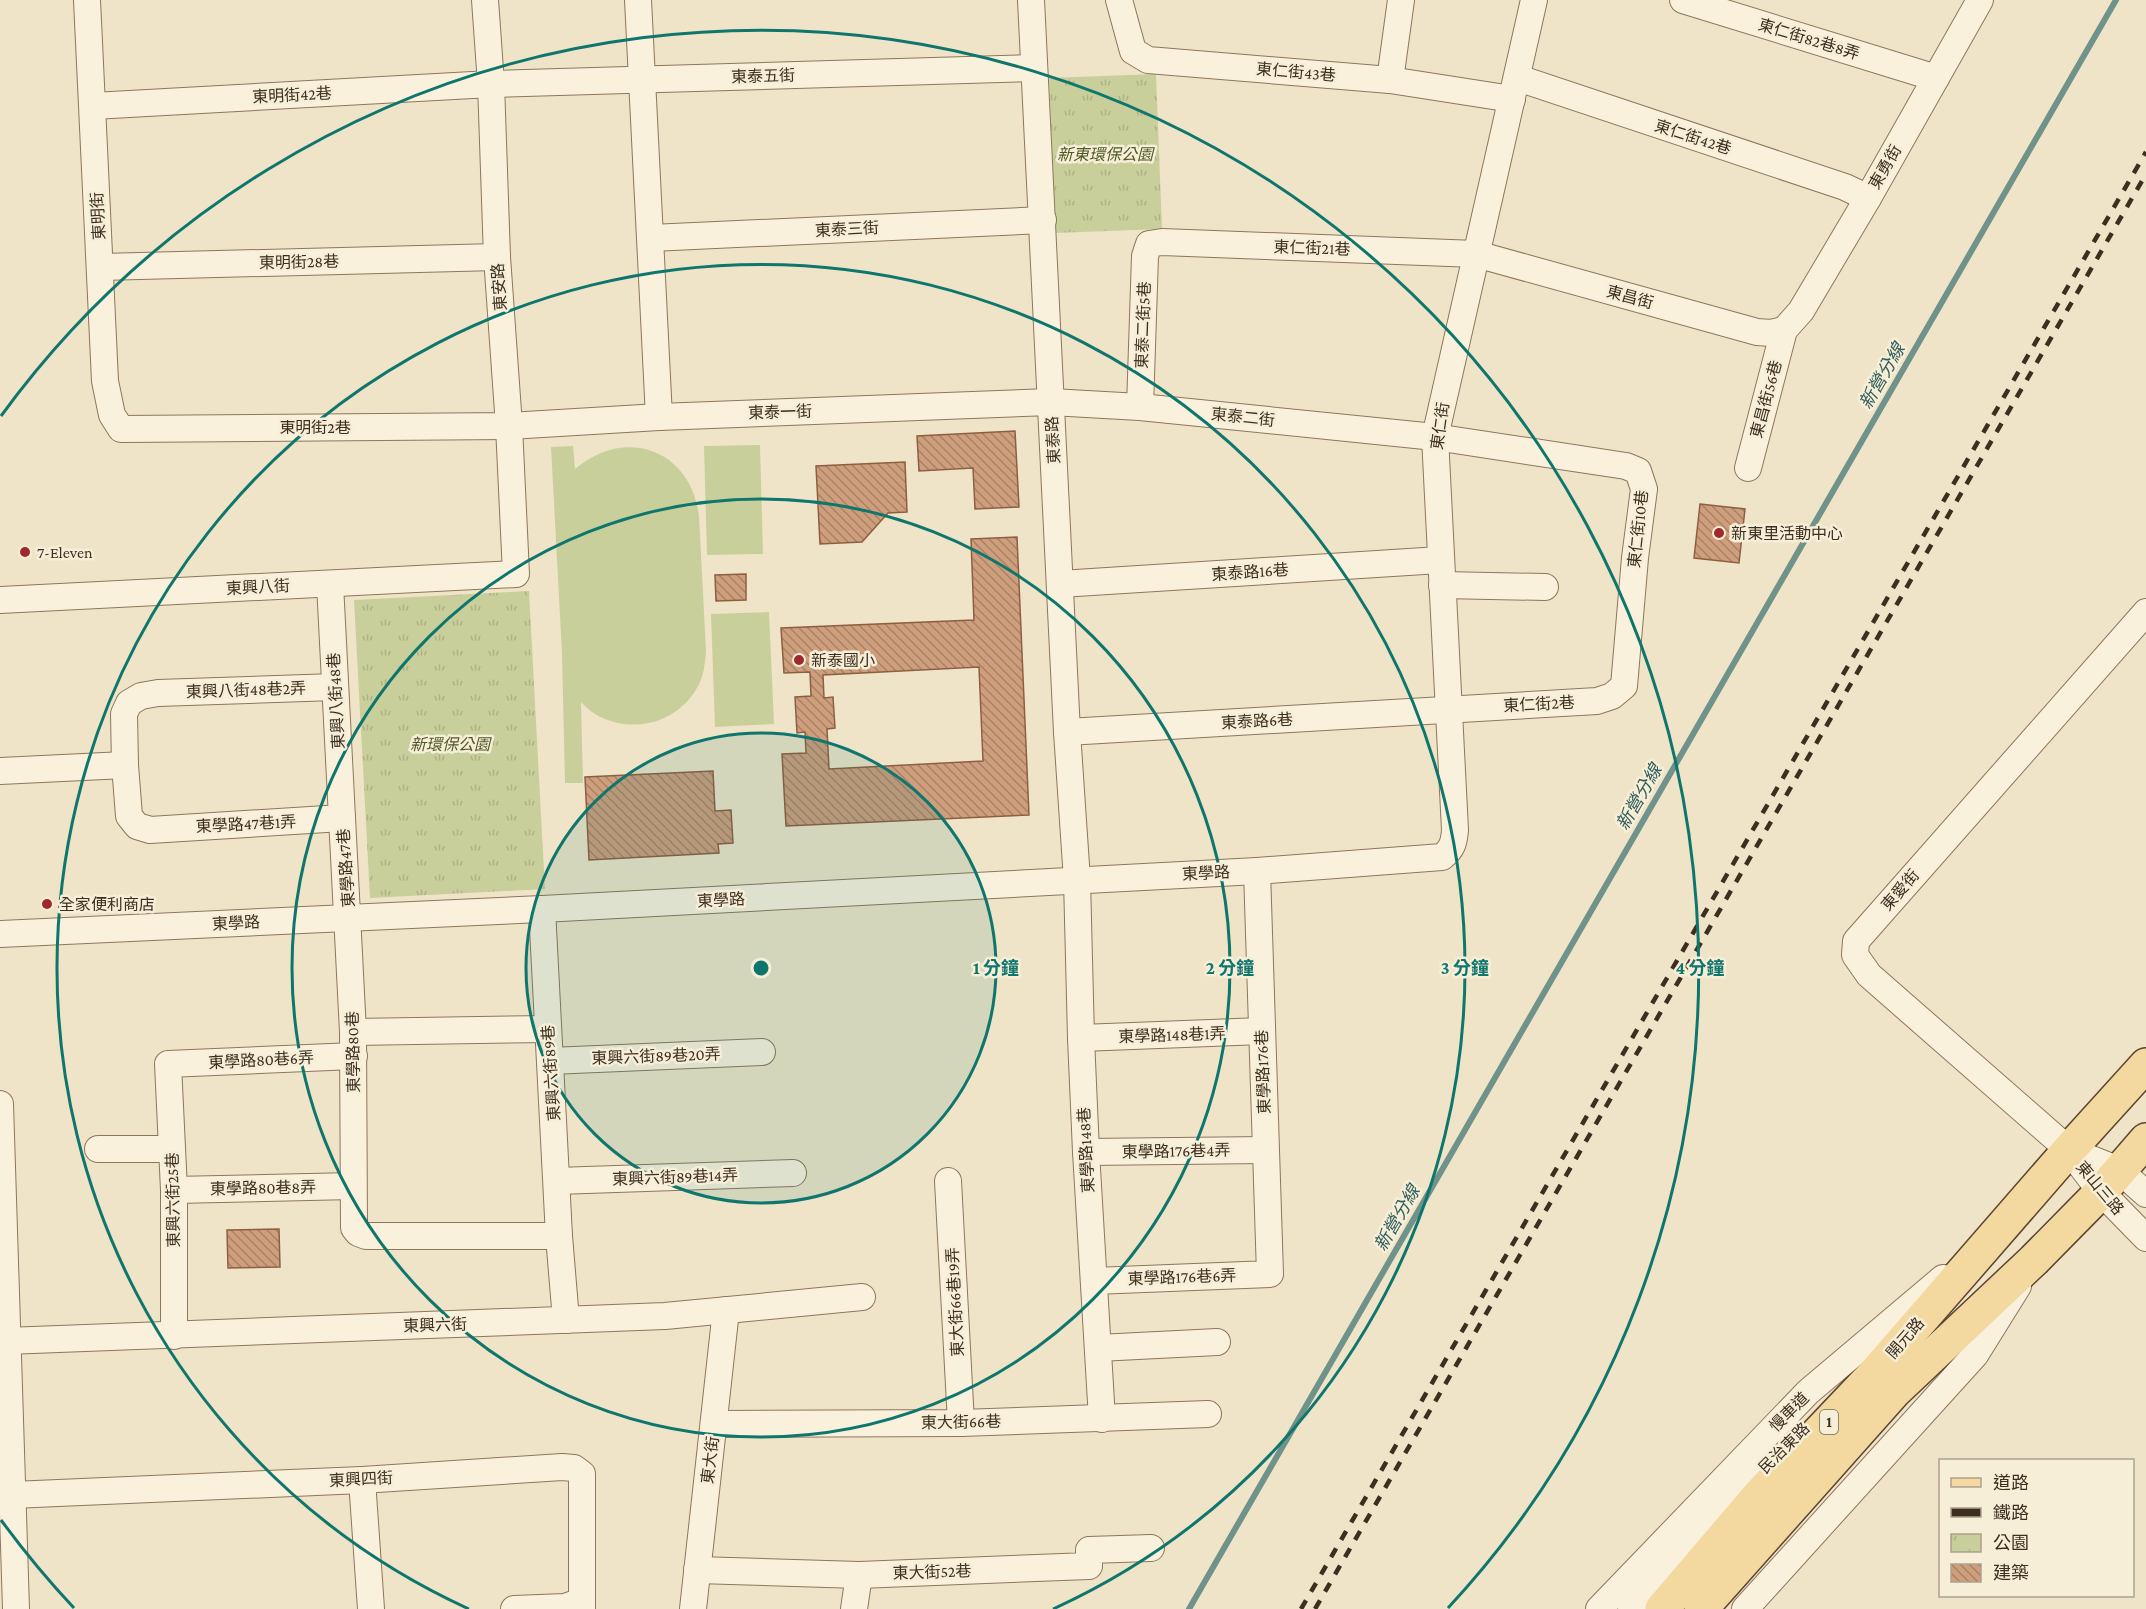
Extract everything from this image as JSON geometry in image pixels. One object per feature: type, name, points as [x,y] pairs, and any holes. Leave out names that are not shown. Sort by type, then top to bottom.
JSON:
[{"type":"main road","name":"開元路","points":[[1656,1599],[1875,1373],[1995,1233],[2146,1065]]},
{"type":"main road","name":"開元路","points":[[1701,1609],[1894,1392],[2034,1260],[2146,1140]]},
{"type":"street","name":"東明街","points":[[87,0],[105,381],[112,415],[121,429]]},
{"type":"street","name":"東安路","points":[[485,0],[491,84],[497,257],[509,426],[516,574]]},
{"type":"street","points":[[638,0],[659,417]]},
{"type":"street","name":"東泰路","points":[[1031,0],[1066,732],[1077,880]]},
{"type":"street","name":"東仁街43巷","points":[[1119,0],[1133,51],[1148,60],[1515,89]]},
{"type":"street","points":[[1390,80],[1401,0]]},
{"type":"street","name":"東仁街","points":[[1442,857],[1455,842],[1455,830],[1435,437],[1534,0]]},
{"type":"street","name":"東仁街82巷8弄","points":[[1683,0],[1936,78]]},
{"type":"street","name":"東勇街","points":[[1784,330],[1801,311],[1980,0]]},
{"type":"street","name":"東泰五街","points":[[491,84],[1034,68]]},
{"type":"street","name":"東明街42巷","points":[[93,106],[491,84]]},
{"type":"street","name":"東仁街42巷","points":[[1515,89],[1845,187],[1868,198]]},
{"type":"street","name":"東泰三街","points":[[651,238],[1042,220]]},
{"type":"street","name":"東仁街21巷","points":[[1149,244],[1162,242],[1476,254]]},
{"type":"street","name":"東泰二街5巷","points":[[1140,407],[1144,256],[1149,244]]},
{"type":"street","name":"東昌街","points":[[1476,254],[1757,332],[1771,333],[1784,330]]},
{"type":"street","name":"東明街28巷","points":[[101,267],[497,257]]},
{"type":"street","name":"東昌街56巷","points":[[1748,468],[1784,330]]},
{"type":"street","name":"東泰二街","points":[[1051,402],[1140,407],[1435,437]]},
{"type":"street","name":"東泰一街","points":[[509,426],[659,417],[1051,402]]},
{"type":"street","name":"東明街2巷","points":[[121,429],[509,426]]},
{"type":"street","name":"東仁街10巷","points":[[1435,437],[1626,466],[1638,471],[1644,489],[1635,558],[1624,686]]},
{"type":"street","name":"東泰路16巷","points":[[1060,584],[1441,572],[1545,586]]},
{"type":"street","name":"東興八街","points":[[0,600],[516,574]]},
{"type":"street","name":"東興八街48巷","points":[[330,584],[342,818]]},
{"type":"street","name":"東愛街","points":[[2069,1150],[1869,975],[1855,955],[1856,941],[2146,612]]},
{"type":"street","name":"東仁街2巷","points":[[1449,710],[1597,700],[1612,696],[1624,686]]},
{"type":"street","name":"東興八街48巷2弄","points":[[125,765],[124,714],[129,703],[141,696],[158,693],[335,687]]},
{"type":"street","name":"東泰路6巷","points":[[1066,732],[1449,710]]},
{"type":"street","points":[[0,771],[125,765]]},
{"type":"street","name":"東學路47巷1弄","points":[[125,765],[129,816],[137,826],[150,830],[342,818]]},
{"type":"street","name":"東學路47巷","points":[[342,818],[349,918]]},
{"type":"street","name":"東學路","points":[[0,934],[542,909],[1257,871],[1442,857]]},
{"type":"street","name":"東學路176巷","points":[[1257,871],[1270,1274]]},
{"type":"street","name":"東學路148巷","points":[[1077,880],[1086,1152],[1102,1419]]},
{"type":"street","name":"東興六街89巷","points":[[542,909],[559,1236],[566,1320]]},
{"type":"street","name":"東學路80巷","points":[[349,918],[353,1044],[353,1186]]},
{"type":"street","name":"東學路80巷6弄","points":[[168,1064],[353,1044],[548,1029]]},
{"type":"street","name":"東學路148巷1弄","points":[[1081,1038],[1262,1031]]},
{"type":"street","name":"東興六街89巷20弄","points":[[550,1061],[762,1052]]},
{"type":"street","name":"東興六街25巷","points":[[168,1064],[174,1190],[174,1336]]},
{"type":"street","points":[[0,1104],[1,1211],[16,1609]]},
{"type":"street","points":[[98,1149],[172,1149]]},
{"type":"street","name":"東學路176巷4弄","points":[[1086,1152],[1265,1150]]},
{"type":"street","name":"東山三路","points":[[2069,1150],[2110,1181],[2146,1194]]},
{"type":"street","name":"東興六街89巷14弄","points":[[557,1181],[793,1173]]},
{"type":"street","name":"東大街66巷19弄","points":[[948,1181],[962,1423]]},
{"type":"street","name":"東山三路","points":[[2110,1181],[2146,1238]]},
{"type":"street","points":[[353,1186],[354,1228],[358,1233],[366,1236],[559,1236]]},
{"type":"street","name":"東學路80巷8弄","points":[[174,1190],[353,1186]]},
{"type":"street","name":"慢車道","points":[[1599,1609],[1808,1392],[1995,1233]]},
{"type":"street","points":[[1745,1609],[1975,1355],[2034,1260]]},
{"type":"street","name":"開元路","points":[[1712,1609],[2034,1260]]},
{"type":"street","name":"東學路176巷6弄","points":[[1094,1281],[1270,1274]]},
{"type":"street","name":"東興六街","points":[[6,1341],[665,1316],[862,1297]]},
{"type":"street","name":"東大街","points":[[693,1609],[726,1310]]},
{"type":"street","points":[[1098,1348],[1217,1342]]},
{"type":"street","name":"東大街66巷","points":[[714,1424],[962,1423],[1208,1414]]},
{"type":"street","name":"東興四街","points":[[12,1495],[362,1480],[573,1468],[582,1474],[582,1605]]},
{"type":"street","points":[[362,1480],[371,1609]]},
{"type":"street","name":"東大街52巷","points":[[697,1570],[859,1575],[1089,1566],[1089,1550],[1150,1548]]},
{"type":"street","points":[[854,1609],[859,1575]]},
{"type":"street","points":[[1630,1609],[1656,1599]]},
{"type":"street","points":[[514,1609],[582,1605]]},
{"type":"green space","name":"新東環保公園","points":[[1156,74],[1162,229],[1055,233],[1049,78]]},
{"type":"green space","points":[[760,445],[763,554],[707,555],[704,446]]},
{"type":"green space","points":[[573,446],[575,469],[594,456],[614,449],[634,447],[653,451],[669,460],[683,474],[693,493],[699,516],[706,651],[703,675],[697,688],[688,700],[665,718],[638,724],[623,724],[595,714],[581,702],[583,783],[565,783],[562,653],[551,447]]},
{"type":"green space","name":"新環保公園","points":[[529,591],[545,889],[370,898],[354,600]]},
{"type":"green space","points":[[769,612],[774,724],[715,727],[711,614]]},
{"type":"building","points":[[1015,431],[1019,507],[975,509],[973,468],[919,471],[917,436]]},
{"type":"building","points":[[905,462],[907,512],[888,513],[862,542],[820,544],[816,466]]},
{"type":"building","name":"新東里活動中心","points":[[1700,504],[1745,509],[1739,563],[1694,558]]},
{"type":"building","points":[[1017,537],[1029,815],[786,826],[782,754],[806,753],[805,732],[797,733],[795,697],[811,696],[810,672],[784,673],[781,628],[974,620],[971,539]],"holes":[[[979,667],[983,761],[829,769],[827,729],[835,728],[833,697],[824,698],[823,675]]]},
{"type":"building","points":[[746,574],[746,600],[716,601],[715,575]]},
{"type":"building","points":[[713,771],[715,811],[731,810],[733,843],[718,844],[719,853],[589,860],[585,777]]},
{"type":"building","points":[[279,1229],[280,1267],[228,1268],[227,1230]]},
{"type":"waterway","name":"新營分線","points":[[1189,1609],[2116,0]]},
{"type":"railway","points":[[1301,1609],[2146,152]]},
{"type":"railway","points":[[1315,1609],[2146,174]]},
{"type":"place","name":"新東里活動中心","points":[[1719,533]]},
{"type":"place","name":"7-Eleven","points":[[25,552]]},
{"type":"place","name":"新泰國小","points":[[799,660]]},
{"type":"place","name":"全家便利商店","points":[[47,904]]}]
